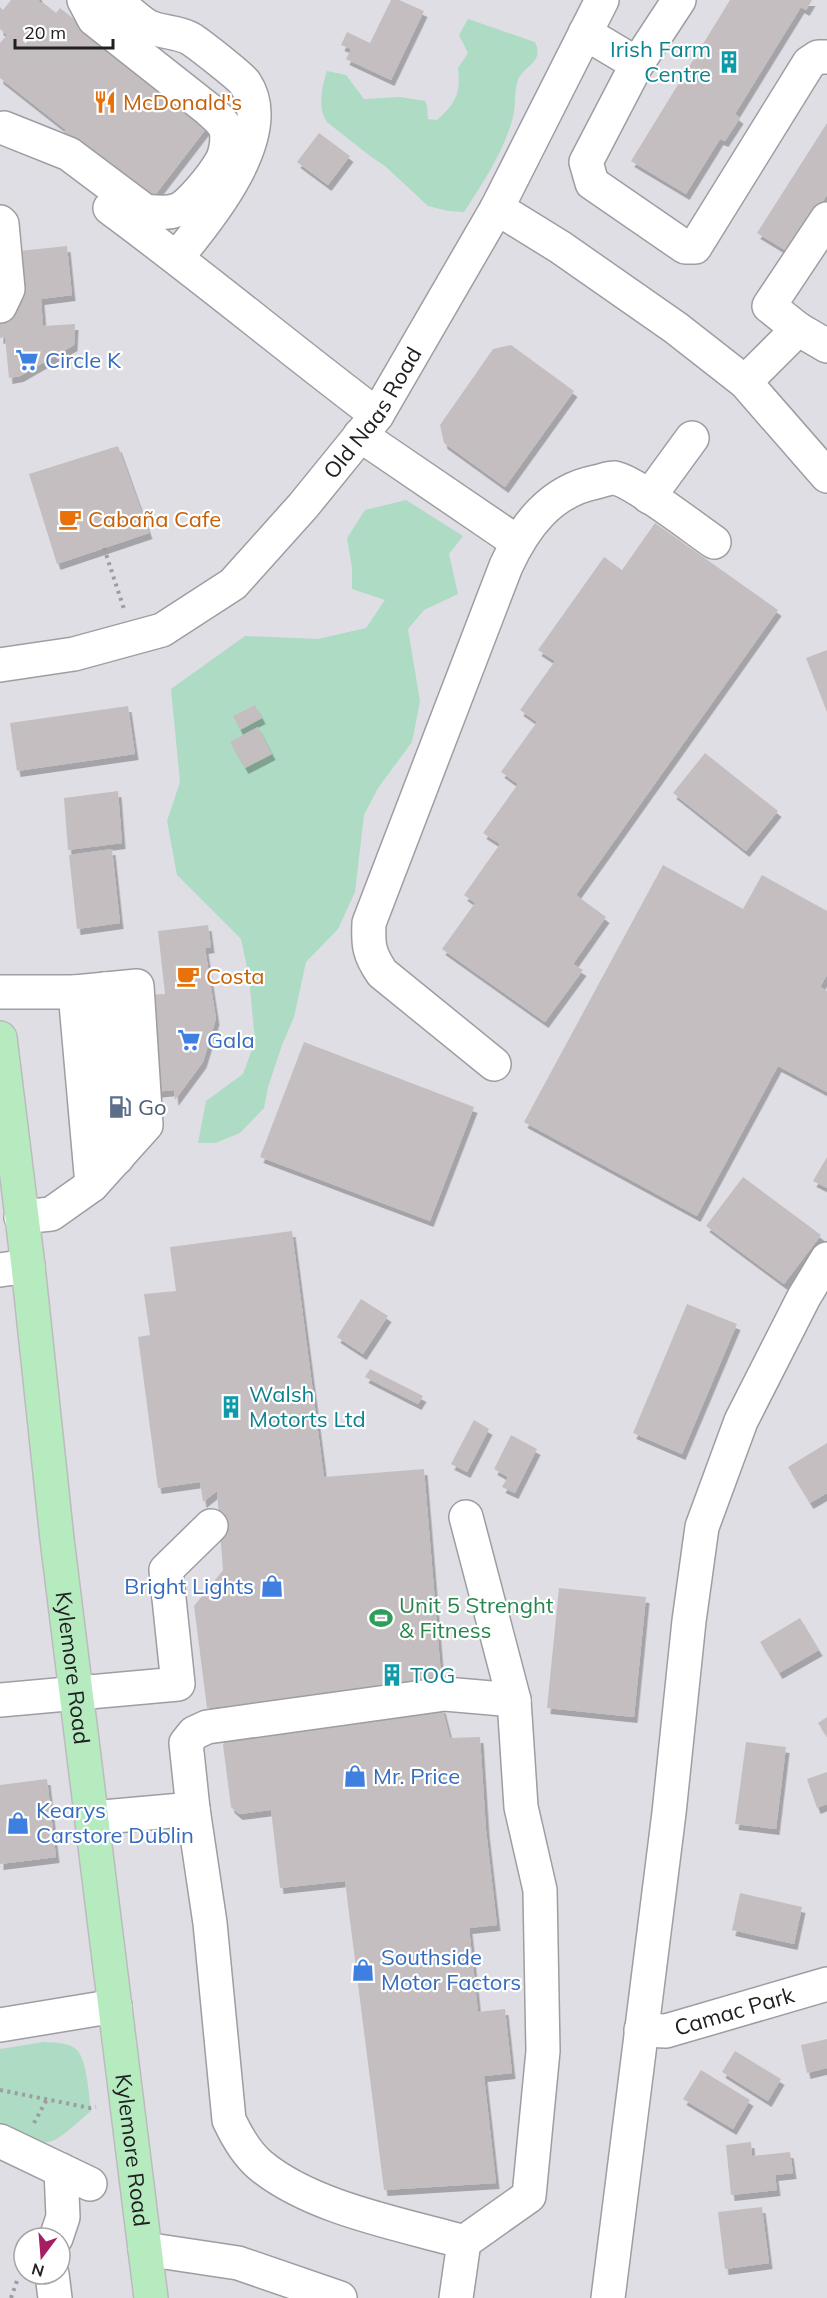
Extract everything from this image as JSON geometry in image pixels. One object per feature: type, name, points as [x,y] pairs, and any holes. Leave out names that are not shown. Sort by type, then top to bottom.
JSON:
[{"type":"main road","name":"Kylemore Road","points":[[0,1038],[21,1217],[14,1268],[56,1524],[151,2298]]},
{"type":"street","points":[[2,126],[69,154],[145,211],[178,210],[189,203],[221,161],[225,148],[224,124],[140,53],[94,19],[84,0]]},
{"type":"street","points":[[115,0],[148,26],[191,39],[244,82],[251,98],[253,129],[242,161],[220,199],[177,257]]},
{"type":"street","name":"Old Naas Road","points":[[0,665],[74,654],[162,630],[233,584],[303,506],[369,425],[497,208],[602,0]]},
{"type":"street","points":[[679,0],[637,64],[586,162],[592,183],[685,246],[695,247],[809,63],[818,57],[827,57]]},
{"type":"street","points":[[585,33],[637,64]]},
{"type":"street","points":[[2,126],[177,257],[264,328],[369,425],[517,542]]},
{"type":"street","points":[[497,208],[589,267],[676,328],[745,382],[827,476]]},
{"type":"street","points":[[827,219],[769,306],[798,329],[827,346]]},
{"type":"street","points":[[0,222],[8,289],[0,306]]},
{"type":"street","points":[[745,382],[798,329]]},
{"type":"street","points":[[650,497],[692,438]]},
{"type":"street","points":[[494,1064],[382,973],[372,959],[368,943],[369,923],[517,542],[534,518],[558,497],[586,484],[614,478],[638,489],[714,542]]},
{"type":"street","points":[[0,992],[90,990],[137,986],[146,1125],[92,1185],[51,1214],[21,1217]]},
{"type":"street","points":[[90,990],[92,1185]]},
{"type":"street","points":[[608,2298],[669,1813],[689,1621],[702,1527],[741,1421],[804,1298],[827,1259]]},
{"type":"street","points":[[456,2298],[464,2242],[529,2196],[543,2051],[540,1890],[521,1807],[514,1700],[466,1517]]},
{"type":"street","points":[[0,1700],[178,1684],[166,1570],[211,1526]]},
{"type":"street","points":[[464,2242],[326,2202],[260,2165],[236,2136],[229,2120],[210,1923],[186,1743],[194,1733],[207,1727],[445,1694],[514,1700]]},
{"type":"street","points":[[92,1818],[193,1809]]},
{"type":"street","name":"Camac Park","points":[[641,2030],[666,2031],[827,1984]]},
{"type":"street","points":[[0,2025],[115,2006]]},
{"type":"street","points":[[0,2141],[90,2184]]},
{"type":"street","points":[[60,2226],[63,2217],[61,2170]]},
{"type":"street","points":[[145,2249],[238,2263],[340,2298]]},
{"type":"path","points":[[104,548],[132,638]]},
{"type":"path","points":[[0,2090],[90,2108],[99,2107],[97,2096]]},
{"type":"green space","points":[[468,19],[535,42],[537,55],[518,80],[513,117],[504,142],[464,212],[428,206],[385,166],[327,122],[322,110],[321,97],[327,71],[346,75],[364,99],[400,97],[425,101],[428,119],[437,120],[453,103],[458,91],[458,68],[468,53],[459,35]]},
{"type":"green space","points":[[406,500],[463,536],[449,554],[458,594],[424,610],[408,629],[420,701],[412,742],[378,788],[364,815],[355,892],[338,929],[306,962],[294,1017],[268,1087],[264,1108],[240,1133],[215,1143],[198,1143],[206,1101],[243,1074],[255,1041],[249,977],[241,939],[177,875],[167,821],[180,782],[171,689],[245,636],[318,639],[366,628],[385,600],[352,589],[352,568],[347,538],[365,510]]},
{"type":"green space","points":[[44,2042],[61,2043],[77,2050],[87,2079],[91,2111],[66,2132],[49,2142],[31,2140],[0,2127],[0,2049]]},
{"type":"building","name":"McDonald's","points":[[11,0],[40,0],[56,13],[60,8],[209,125],[152,199],[60,138],[66,130],[0,78],[0,43],[7,35],[0,29],[0,7],[3,10]]},
{"type":"building","points":[[391,0],[399,0],[424,11],[391,80],[346,59],[351,49],[341,45],[347,32],[370,43]]},
{"type":"building","name":"Irish Farm Centre","points":[[730,0],[812,0],[806,10],[801,7],[735,114],[740,118],[725,141],[720,139],[686,194],[631,161]]},
{"type":"building","points":[[827,123],[827,195],[790,253],[757,233]]},
{"type":"building","points":[[319,133],[350,156],[328,185],[297,162]]},
{"type":"building","points":[[67,246],[72,295],[41,299],[43,326],[75,324],[74,345],[20,376],[9,378],[5,337],[0,338],[0,253]]},
{"type":"building","points":[[511,345],[574,391],[505,487],[444,443],[440,425],[493,349]]},
{"type":"building","points":[[118,446],[149,533],[57,564],[29,474]]},
{"type":"building","points":[[655,523],[778,610],[576,895],[606,917],[573,964],[583,970],[545,1022],[442,949],[475,903],[464,895],[500,844],[483,833],[518,784],[501,772],[537,722],[520,710],[555,661],[538,650],[604,557],[622,570]]},
{"type":"building","points":[[827,650],[827,712],[806,658]]},
{"type":"building","points":[[255,705],[262,718],[240,730],[233,716]]},
{"type":"building","points":[[128,706],[135,754],[17,771],[10,723]]},
{"type":"building","points":[[258,727],[272,754],[245,768],[230,742]]},
{"type":"building","points":[[705,753],[778,811],[746,851],[673,793]]},
{"type":"building","points":[[118,791],[122,843],[68,850],[64,798]]},
{"type":"building","points":[[112,849],[120,923],[77,929],[69,855]]},
{"type":"building","points":[[663,865],[743,909],[762,875],[827,911],[827,975],[820,987],[827,991],[827,1092],[778,1066],[697,1216],[524,1122]]},
{"type":"building","points":[[208,925],[211,947],[205,948],[216,1019],[203,1062],[175,1100],[174,1090],[72,1100],[64,1000],[165,994],[158,931]]},
{"type":"building","points":[[304,1042],[474,1107],[430,1221],[260,1157]]},
{"type":"building","points":[[827,1157],[827,1188],[813,1181]]},
{"type":"building","points":[[743,1177],[821,1235],[784,1284],[706,1226]]},
{"type":"building","points":[[292,1231],[324,1477],[424,1469],[442,1687],[207,1708],[194,1606],[223,1570],[217,1491],[203,1502],[200,1482],[158,1488],[138,1337],[150,1335],[144,1294],[176,1291],[170,1247]]},
{"type":"building","points":[[361,1299],[388,1316],[363,1354],[337,1337]]},
{"type":"building","points":[[687,1304],[737,1324],[682,1454],[633,1433]]},
{"type":"building","points":[[370,1369],[423,1396],[418,1404],[365,1377]]},
{"type":"building","points":[[474,1420],[489,1429],[467,1472],[451,1464]]},
{"type":"building","points":[[511,1435],[537,1449],[515,1493],[502,1487],[508,1477],[494,1469]]},
{"type":"building","points":[[827,1443],[827,1493],[810,1503],[788,1467]]},
{"type":"building","points":[[559,1588],[646,1597],[634,1717],[547,1708]]},
{"type":"building","points":[[800,1618],[819,1650],[779,1673],[760,1642]]},
{"type":"building","points":[[442,1707],[450,1738],[480,1737],[486,1830],[497,1925],[469,1928],[478,2012],[505,2009],[512,2073],[484,2076],[496,2183],[384,2190],[345,1881],[280,1888],[271,1810],[239,1814],[231,1807],[223,1745],[227,1733]]},
{"type":"building","points":[[827,1717],[827,1736],[818,1723]]},
{"type":"building","points":[[746,1742],[786,1747],[776,1829],[735,1824]]},
{"type":"building","points":[[827,1772],[827,1804],[817,1808],[807,1779]]},
{"type":"building","points":[[47,1779],[56,1857],[0,1864],[0,1785]]},
{"type":"building","points":[[740,1893],[802,1907],[794,1944],[732,1930]]},
{"type":"building","points":[[827,2039],[827,2068],[807,2073],[801,2045]]},
{"type":"building","points":[[735,2051],[781,2079],[768,2101],[722,2072]]},
{"type":"building","points":[[701,2070],[750,2100],[733,2129],[683,2099]]},
{"type":"building","points":[[751,2142],[752,2156],[790,2152],[793,2173],[775,2175],[777,2190],[731,2195],[726,2145]]},
{"type":"building","points":[[762,2207],[769,2263],[725,2269],[718,2212]]},
{"type":"place","name":"Irish Farm Centre","points":[[729,62]]},
{"type":"place","name":"McDonald's","points":[[105,102]]},
{"type":"place","name":"Circle K","points":[[27,360]]},
{"type":"place","name":"Cabaña Cafe","points":[[70,519]]},
{"type":"place","name":"Costa","points":[[188,976]]},
{"type":"place","name":"Gala","points":[[189,1040]]},
{"type":"place","name":"Go","points":[[120,1107]]},
{"type":"place","name":"Walsh Motorts Ltd","points":[[231,1407]]},
{"type":"place","name":"Bright Lights","points":[[272,1586]]},
{"type":"place","name":"Unit 5 Strenght & Fitness","points":[[381,1618]]},
{"type":"place","name":"TOG","points":[[392,1675]]},
{"type":"place","name":"Mr. Price","points":[[355,1776]]},
{"type":"place","name":"Kearys Carstore Dublin","points":[[18,1823]]},
{"type":"place","name":"Southside Motor Factors","points":[[363,1970]]}]
